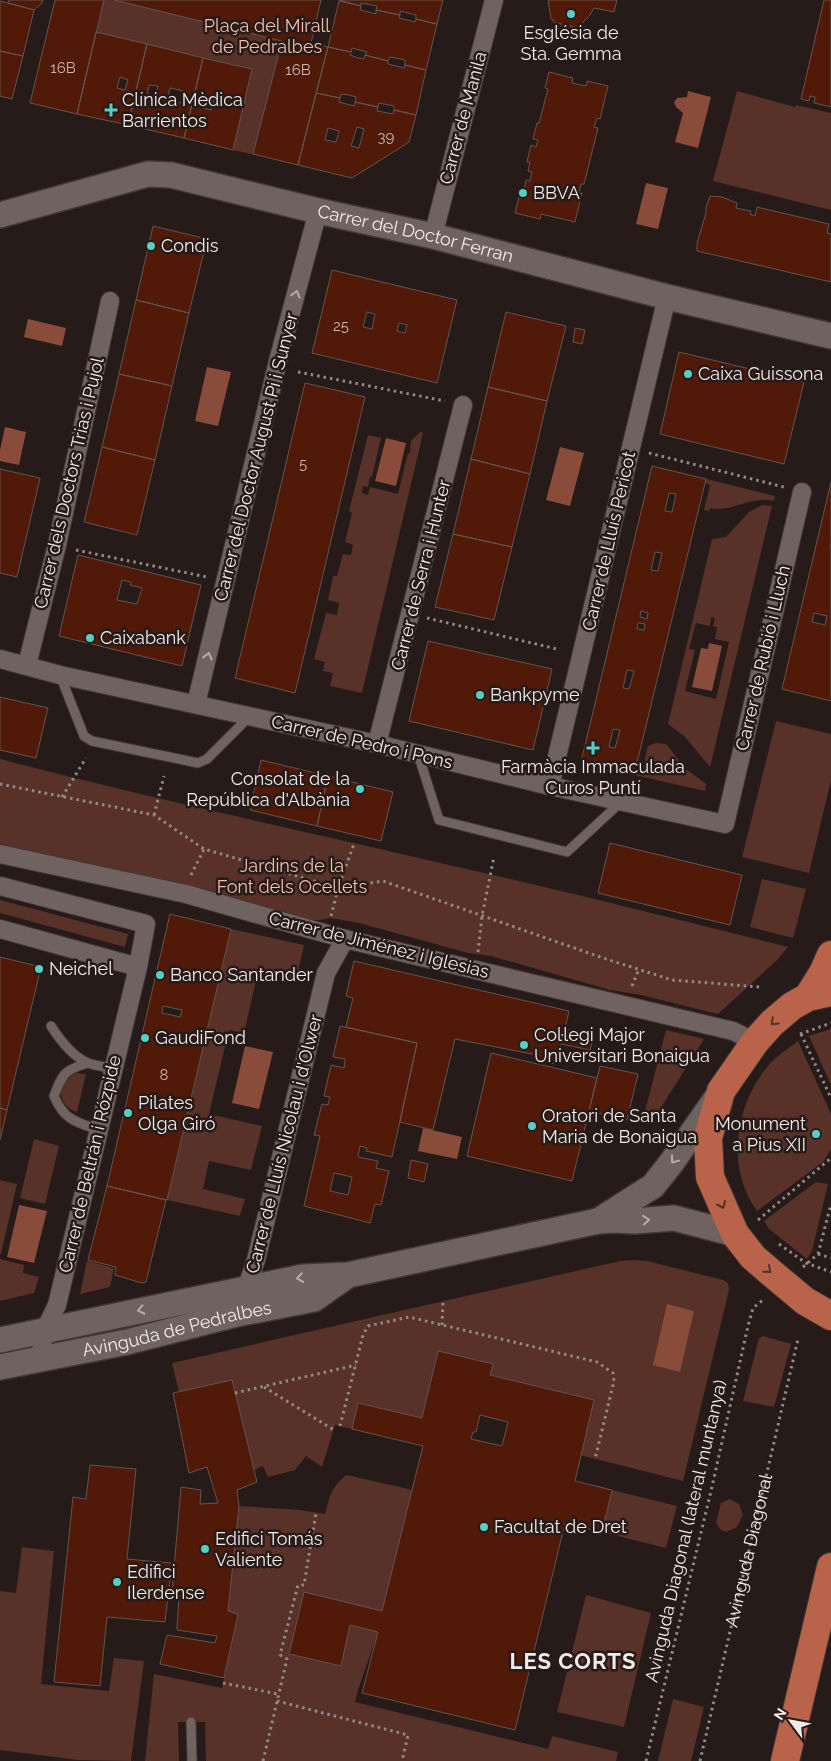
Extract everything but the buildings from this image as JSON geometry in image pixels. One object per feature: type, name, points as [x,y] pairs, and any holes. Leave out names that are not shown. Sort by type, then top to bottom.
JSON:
[{"type":"main road","points":[[831,955],[823,973],[819,994],[792,1006],[772,1023],[755,1042],[721,1091],[708,1138],[710,1177],[735,1234],[753,1257],[775,1276],[805,1301],[831,1316]]},
{"type":"main road","points":[[785,1761],[831,1567]]},
{"type":"street","name":"Carrer de Manila","points":[[433,236],[494,0]]},
{"type":"street","name":"Carrer del Doctor Ferran","points":[[0,215],[148,174],[171,175],[318,211],[433,236],[666,297],[831,336]]},
{"type":"street","name":"Carrer del Doctor August Pi i Sunyer","points":[[196,704],[278,361],[318,211]]},
{"type":"street","name":"Carrer de Lluís Pericot","points":[[550,786],[666,297]]},
{"type":"street","name":"Carrer dels Doctors Trias i Pujol","points":[[26,665],[57,546],[110,301]]},
{"type":"street","name":"Carrer de Serra i Hunter","points":[[377,744],[463,405]]},
{"type":"street","name":"Carrer de Rubió i Lluch","points":[[725,824],[802,492]]},
{"type":"street","name":"Carrer de Pedro i Pons","points":[[0,659],[60,675],[377,744],[550,786],[725,824]]},
{"type":"street","name":"Carrer de Jiménez i Iglesias","points":[[0,854],[181,894],[345,939],[733,1031],[755,1042]]},
{"type":"street","name":"Carrer de Beltrán i Rózpide","points":[[0,886],[146,924],[138,967],[57,1305],[45,1330],[39,1360]]},
{"type":"street","points":[[0,929],[138,967]]},
{"type":"street","name":"Carrer de Lluís Nicolau i d'Olwer","points":[[237,1314],[256,1260],[326,973],[345,939]]},
{"type":"street","name":"Avinguda de Pedralbes","points":[[598,1221],[653,1186],[721,1091]]},
{"type":"street","name":"Avinguda de Pedralbes","points":[[0,1340],[303,1277],[348,1275],[598,1221],[674,1218],[735,1234]]},
{"type":"street","name":"Avinguda de Pedralbes","points":[[0,1367],[127,1342],[237,1314],[314,1299],[348,1275]]},
{"type":"lane","points":[[60,675],[84,736],[92,741],[198,763],[208,759],[250,716]]},
{"type":"lane","points":[[418,754],[439,820],[567,852],[621,802]]},
{"type":"lane","points":[[50,1026],[71,1052],[88,1063]]},
{"type":"lane","points":[[99,1130],[72,1121],[59,1109],[54,1096],[61,1077],[70,1068],[88,1063],[103,1065],[113,1069]]},
{"type":"lane","points":[[191,1722],[192,1761]]},
{"type":"path","points":[[298,372],[463,405]]},
{"type":"path","points":[[646,452],[802,492]]},
{"type":"path","points":[[68,548],[213,579]]},
{"type":"path","points":[[422,617],[557,649]]},
{"type":"path","points":[[62,797],[86,758]]},
{"type":"path","points":[[154,815],[164,776]]},
{"type":"path","points":[[0,784],[154,815],[204,849],[338,888],[383,881],[672,980],[760,987]]},
{"type":"path","points":[[325,933],[331,918],[338,888],[354,844]]},
{"type":"path","points":[[181,894],[204,849]]},
{"type":"path","points":[[476,970],[482,916],[494,857]]},
{"type":"path","points":[[795,1036],[831,1023]]},
{"type":"path","points":[[801,1034],[831,1098]]},
{"type":"path","points":[[754,1216],[758,1220],[831,1158]]},
{"type":"path","points":[[802,1268],[818,1254],[831,1204]]},
{"type":"path","points":[[774,1240],[806,1263],[831,1272]]},
{"type":"path","points":[[818,1254],[831,1258]]},
{"type":"path","points":[[442,1301],[442,1325]]},
{"type":"path","name":"Avinguda Diagonal (lateral muntanya)","points":[[646,1761],[753,1308]]},
{"type":"path","points":[[340,1426],[362,1335],[368,1326],[409,1317],[597,1362],[613,1373],[614,1381],[595,1458]]},
{"type":"path","name":"Avinguda Diagonal","points":[[700,1761],[798,1339]]},
{"type":"path","points":[[235,1393],[356,1365]]},
{"type":"path","points":[[264,1386],[334,1430]]},
{"type":"path","points":[[262,1761],[287,1659],[280,1655],[298,1585],[304,1585],[316,1513]]},
{"type":"path","points":[[223,1683],[278,1694]]},
{"type":"path","points":[[277,1701],[408,1735],[402,1761]]},
{"type":"green space","name":"Plaça del Mirall de Pedralbes","points":[[55,0],[315,0],[275,159],[233,150],[252,69],[96,33],[30,103]]},
{"type":"green space","points":[[737,91],[795,107],[796,105],[831,113],[831,210],[713,181]]},
{"type":"green space","points":[[420,432],[423,433],[362,693],[330,686],[333,673],[323,671],[325,662],[314,659],[326,613],[337,615],[339,603],[328,600],[333,576],[337,576],[343,554],[351,555],[353,545],[345,542],[352,513],[349,511],[368,435],[381,438],[372,477],[370,477],[368,487],[363,486],[362,493],[368,495],[370,487],[398,494],[408,453],[410,454],[411,441]]},
{"type":"green space","points":[[706,479],[775,496],[774,501],[757,500],[726,508],[704,510],[710,485],[705,483]]},
{"type":"green space","points":[[762,505],[772,506],[710,767],[685,737],[668,724],[712,539],[726,537],[749,512]],"holes":[[[711,617],[715,618],[713,626],[717,627],[715,639],[729,642],[716,699],[685,691],[695,650],[689,649],[696,623],[710,626]]]},
{"type":"green space","points":[[776,721],[831,734],[831,780],[809,873],[742,857]]},
{"type":"green space","points":[[656,743],[666,744],[686,769],[706,784],[705,791],[634,775],[636,770],[642,771],[648,746]]},
{"type":"green space","name":"Jardins de la Font dels Ocellets","points":[[0,759],[181,804],[560,891],[788,947],[777,960],[718,1014],[641,995],[610,990],[491,956],[468,953],[359,923],[331,918],[293,924],[0,854]]},
{"type":"green space","points":[[762,879],[806,889],[793,938],[750,927]]},
{"type":"green space","points":[[0,900],[128,934],[125,947],[0,913]]},
{"type":"green space","points":[[231,929],[304,945],[296,981],[258,972],[244,1033],[229,1030],[209,1114],[262,1126],[251,1170],[209,1161],[203,1189],[245,1199],[240,1216],[167,1200]]},
{"type":"green space","points":[[831,1029],[831,1085],[809,1036]]},
{"type":"green space","points":[[666,1030],[704,1039],[652,1122],[642,1123]]},
{"type":"green space","points":[[798,1041],[831,1114],[831,1149],[823,1162],[757,1211],[747,1195],[741,1177],[738,1141],[741,1122],[746,1104],[764,1071],[775,1059]]},
{"type":"green space","points":[[76,1073],[86,1074],[77,1112],[65,1104],[61,1093],[65,1082]]},
{"type":"green space","points":[[34,1139],[59,1146],[45,1204],[20,1198]]},
{"type":"green space","points":[[0,1180],[17,1184],[1,1254],[0,1254]]},
{"type":"green space","points":[[816,1182],[828,1184],[812,1251],[807,1259],[769,1229],[764,1221]]},
{"type":"green space","points":[[0,1259],[24,1265],[23,1273],[39,1277],[34,1293],[0,1301]]},
{"type":"green space","points":[[87,1261],[114,1268],[110,1287],[80,1294]]},
{"type":"green space","points":[[620,1261],[647,1261],[723,1280],[728,1283],[729,1290],[683,1481],[576,1454],[594,1400],[490,1375],[493,1364],[438,1351],[422,1418],[359,1403],[352,1429],[335,1425],[322,1467],[306,1456],[295,1470],[268,1477],[263,1466],[254,1470],[232,1381],[179,1392],[172,1363]]},
{"type":"green space","points":[[763,1336],[791,1344],[774,1407],[743,1401],[759,1338]]},
{"type":"green space","points":[[347,1475],[412,1490],[382,1611],[304,1592],[289,1654],[340,1666],[350,1625],[378,1632],[355,1702],[548,1749],[552,1736],[618,1752],[616,1761],[206,1761],[205,1722],[178,1722],[179,1761],[145,1761],[154,1674],[222,1688],[238,1615],[228,1611],[239,1506],[300,1510],[325,1514],[334,1488]]},
{"type":"green space","points":[[612,1490],[677,1506],[666,1548],[602,1532]]},
{"type":"green space","points":[[730,1499],[739,1504],[743,1515],[737,1527],[726,1532],[721,1530],[716,1523],[721,1503]]},
{"type":"green space","points":[[22,1547],[54,1551],[41,1684],[109,1691],[114,1658],[144,1661],[131,1761],[78,1760],[0,1750],[0,1591],[16,1593]]},
{"type":"green space","points":[[586,1595],[651,1613],[624,1727],[557,1712]]},
{"type":"green space","points":[[673,1699],[704,1707],[691,1761],[658,1761]]},
{"type":"shaded area","points":[[688,91],[711,97],[698,148],[675,142],[683,113],[676,107],[674,102],[677,98],[687,97]]},
{"type":"shaded area","points":[[646,183],[668,188],[658,229],[636,224]]},
{"type":"shaded area","points":[[28,319],[66,328],[62,346],[24,337]]},
{"type":"shaded area","points":[[207,367],[231,372],[218,426],[195,421]]},
{"type":"shaded area","points":[[5,427],[26,432],[19,465],[0,461],[0,450]]},
{"type":"shaded area","points":[[386,438],[406,443],[396,486],[375,481]]},
{"type":"shaded area","points":[[560,447],[584,453],[570,506],[546,500]]},
{"type":"shaded area","points":[[709,643],[722,646],[712,691],[692,687],[701,648],[708,649]]},
{"type":"shaded area","points":[[245,1046],[273,1052],[259,1109],[232,1103]]},
{"type":"shaded area","points":[[423,1128],[462,1137],[457,1159],[418,1151]]},
{"type":"shaded area","points":[[19,1205],[47,1211],[34,1263],[7,1257]]},
{"type":"shaded area","points":[[667,1304],[694,1311],[680,1372],[653,1365]]},
{"type":"place","name":"Església de Sta. Gemma","points":[[571,14]]},
{"type":"place","name":"Clínica Mèdica Barrientos","points":[[111,110]]},
{"type":"place","name":"BBVA","points":[[523,193]]},
{"type":"place","name":"Condis","points":[[151,246]]},
{"type":"place","name":"Caixa Guissona","points":[[688,374]]},
{"type":"place","name":"Caixabank","points":[[90,638]]},
{"type":"place","name":"Bankpyme","points":[[480,695]]},
{"type":"place","name":"Farmàcia Immaculada Curos Puntí","points":[[593,748]]},
{"type":"place","name":"Consolat de la República d'Albània","points":[[360,789]]},
{"type":"place","name":"Neichel","points":[[39,969]]},
{"type":"place","name":"Banco Santander","points":[[160,975]]},
{"type":"place","name":"GaudiFond","points":[[145,1038]]},
{"type":"place","name":"Col·legi Major Universitari Bonaigua","points":[[524,1045]]},
{"type":"place","name":"Pilates Olga Giró","points":[[128,1113]]},
{"type":"place","name":"Oratori de Santa Maria de Bonaigua","points":[[532,1126]]},
{"type":"place","name":"Monument a Pius XII","points":[[816,1134]]},
{"type":"place","name":"Facultat de Dret","points":[[484,1527]]},
{"type":"place","name":"Edifici Tomás Valiente","points":[[205,1549]]},
{"type":"place","name":"Edifici Ilerdense","points":[[117,1582]]},
{"type":"district","name":"LES CORTS","points":[[573,1661]]}]
